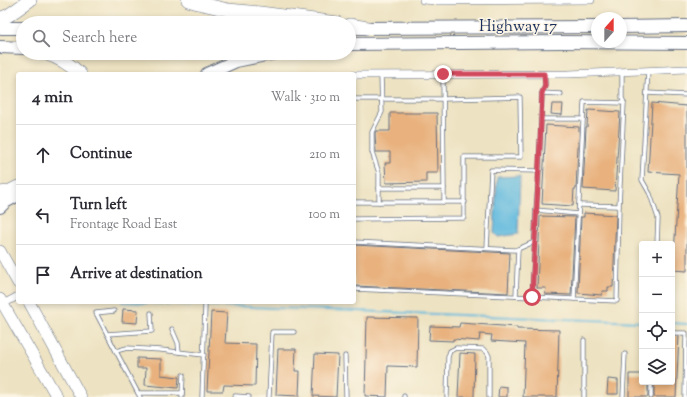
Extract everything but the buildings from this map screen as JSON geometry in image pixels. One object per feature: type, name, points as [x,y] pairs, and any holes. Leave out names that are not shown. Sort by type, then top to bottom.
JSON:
[{"type":"highway","points":[[0,19],[9,15],[30,0]]},
{"type":"highway","points":[[188,0],[228,10],[283,16]]},
{"type":"highway","points":[[356,26],[368,28]]},
{"type":"highway","points":[[627,26],[687,26]]},
{"type":"highway","name":"Highway 17","points":[[356,28],[591,27]]},
{"type":"highway","points":[[0,28],[16,28]]},
{"type":"highway","name":"Highway 17","points":[[356,44],[561,42],[687,43]]},
{"type":"highway","points":[[0,47],[16,48]]},
{"type":"highway","points":[[60,60],[77,72]]},
{"type":"highway","points":[[211,72],[241,60]]},
{"type":"highway","points":[[0,193],[8,192],[16,188]]},
{"type":"highway","points":[[0,207],[5,202],[16,196]]},
{"type":"main road","points":[[0,251],[16,279]]},
{"type":"main road","points":[[1,302],[57,397]]},
{"type":"main road","points":[[30,304],[81,397]]},
{"type":"main road","points":[[31,353],[54,380],[65,397]]},
{"type":"street","points":[[423,0],[591,0]]},
{"type":"street","points":[[356,75],[544,74],[687,70]]},
{"type":"street","points":[[1,302],[16,297]]},
{"type":"lane","points":[[648,71],[642,180],[650,194],[658,218],[657,241]]},
{"type":"lane","points":[[356,289],[617,301],[619,206],[624,103],[622,98],[622,72]]},
{"type":"lane","points":[[443,74],[444,202]]},
{"type":"lane","points":[[532,297],[542,93],[545,86],[544,74]]},
{"type":"lane","points":[[379,202],[379,173],[372,152],[372,132],[382,112],[381,75]]},
{"type":"lane","points":[[647,92],[687,95]]},
{"type":"lane","points":[[542,93],[561,94]]},
{"type":"lane","points":[[356,99],[520,97],[521,157],[464,157],[464,218],[356,219]]},
{"type":"lane","points":[[574,299],[584,102],[624,103]]},
{"type":"lane","points":[[541,119],[583,119]]},
{"type":"lane","points":[[487,248],[491,170],[539,171]]},
{"type":"lane","points":[[379,188],[444,188]]},
{"type":"lane","points":[[356,202],[465,202]]},
{"type":"lane","points":[[579,205],[619,206]]},
{"type":"lane","points":[[536,210],[578,214]]},
{"type":"lane","points":[[356,242],[518,249],[534,242]]},
{"type":"lane","points":[[516,296],[518,249]]},
{"type":"lane","points":[[202,397],[205,306]]},
{"type":"lane","points":[[114,311],[96,313],[139,395],[182,395],[183,374]]},
{"type":"lane","points":[[107,334],[152,330],[151,313]]},
{"type":"lane","points":[[172,329],[178,343],[179,352]]},
{"type":"lane","points":[[269,397],[272,332],[294,332]]},
{"type":"lane","points":[[675,332],[686,333],[685,397]]},
{"type":"lane","points":[[584,340],[584,397]]},
{"type":"lane","points":[[116,351],[127,348],[204,355]]},
{"type":"lane","points":[[447,397],[448,357],[450,351],[456,348],[483,349],[487,352],[489,356],[489,397]]},
{"type":"lane","points":[[623,397],[625,354]]},
{"type":"lane","points":[[345,356],[346,397]]},
{"type":"lane","points":[[651,385],[651,397]]},
{"type":"lane","points":[[236,396],[249,397]]},
{"type":"water","points":[[520,176],[518,234],[498,237],[494,233],[497,177]]},
{"type":"waterway","points":[[174,304],[639,322]]},
{"type":"waterway","points":[[675,323],[687,324]]},
{"type":"route","points":[[443,74],[544,74],[545,86],[542,93],[532,297]]}]
